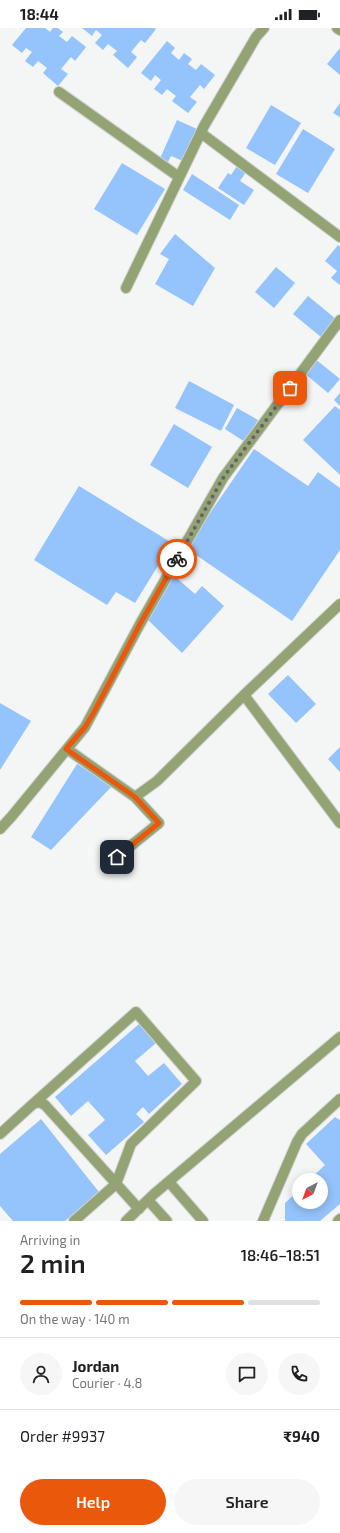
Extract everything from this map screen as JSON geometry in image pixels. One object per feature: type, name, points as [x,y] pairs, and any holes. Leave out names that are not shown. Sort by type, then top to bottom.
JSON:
[{"type":"street","points":[[126,288],[201,133],[256,37],[264,28]]},
{"type":"street","points":[[59,92],[179,177]]},
{"type":"street","points":[[201,133],[340,237]]},
{"type":"street","points":[[0,829],[89,720],[140,624],[223,478],[340,320]]},
{"type":"street","points":[[135,797],[157,781],[244,695],[340,604]]},
{"type":"street","points":[[244,695],[340,822]]},
{"type":"street","points":[[66,749],[135,797],[159,823],[117,857]]},
{"type":"street","points":[[0,1134],[136,1012],[196,1081],[132,1144],[116,1184],[74,1221]]},
{"type":"street","points":[[126,1221],[148,1200],[340,1037]]},
{"type":"street","points":[[263,1221],[297,1142],[302,1134],[340,1099]]},
{"type":"street","points":[[33,1104],[39,1102],[45,1104],[139,1209]]},
{"type":"street","points":[[169,1182],[203,1221]]},
{"type":"street","points":[[148,1200],[167,1221]]},
{"type":"building","points":[[26,28],[45,28],[50,32],[53,28],[58,28],[63,32],[59,36],[67,42],[72,36],[86,47],[75,61],[71,57],[61,69],[68,74],[58,86],[43,73],[47,68],[38,61],[33,67],[25,61],[32,52],[26,48],[22,53],[12,45]]},
{"type":"building","points":[[82,28],[156,29],[145,43],[141,40],[131,52],[137,57],[128,68],[113,55],[117,51],[108,44],[103,50],[95,43],[102,35],[96,30],[92,36]]},
{"type":"building","points":[[167,41],[175,48],[171,53],[179,60],[184,53],[192,59],[188,64],[196,70],[201,64],[215,75],[204,89],[200,85],[190,97],[197,102],[188,113],[172,101],[176,96],[167,89],[162,95],[154,89],[161,80],[155,75],[151,81],[141,73]]},
{"type":"building","points":[[340,48],[340,75],[327,64]]},
{"type":"building","points":[[340,103],[340,117],[333,113]]},
{"type":"building","points":[[271,105],[301,123],[275,165],[246,148]]},
{"type":"building","points":[[177,120],[197,129],[183,161],[171,156],[167,164],[159,161]]},
{"type":"building","points":[[303,129],[335,149],[308,193],[276,174]]},
{"type":"building","points":[[122,163],[165,189],[137,235],[94,209]]},
{"type":"building","points":[[237,166],[246,172],[240,181],[254,190],[244,205],[218,188],[228,173],[231,175]]},
{"type":"building","points":[[192,174],[239,205],[230,220],[183,190]]},
{"type":"building","points":[[175,234],[215,268],[193,306],[155,284],[169,259],[160,254]]},
{"type":"building","points":[[338,245],[340,247],[340,285],[331,278],[337,271],[325,261]]},
{"type":"building","points":[[276,267],[295,283],[274,308],[255,292]]},
{"type":"building","points":[[308,296],[336,319],[321,337],[293,314]]},
{"type":"building","points":[[314,358],[340,379],[328,393],[303,372]]},
{"type":"building","points":[[189,381],[234,405],[221,431],[175,408]]},
{"type":"building","points":[[340,393],[340,406],[334,400]]},
{"type":"building","points":[[335,406],[340,410],[340,475],[303,440]]},
{"type":"building","points":[[237,408],[258,420],[245,442],[225,429]]},
{"type":"building","points":[[174,424],[212,447],[188,488],[150,465]]},
{"type":"building","points":[[254,449],[308,486],[318,472],[340,488],[340,550],[292,621],[186,548]]},
{"type":"building","points":[[79,486],[172,543],[135,603],[116,592],[107,605],[34,560]]},
{"type":"building","points":[[172,574],[195,594],[202,586],[224,606],[182,653],[148,620]]},
{"type":"building","points":[[288,675],[316,704],[296,723],[268,694]]},
{"type":"building","points":[[0,703],[31,721],[0,770]]},
{"type":"building","points":[[340,747],[340,772],[328,759]]},
{"type":"building","points":[[77,764],[113,785],[51,850],[31,837]]},
{"type":"building","points":[[139,1024],[156,1043],[135,1061],[148,1076],[164,1063],[182,1084],[149,1114],[143,1107],[136,1114],[144,1122],[106,1155],[88,1135],[105,1120],[88,1101],[71,1116],[55,1097]]},
{"type":"building","points":[[335,1117],[340,1120],[340,1204],[320,1221],[285,1221],[285,1203],[292,1196],[292,1209],[328,1209],[328,1173],[316,1173],[325,1165],[306,1144]]},
{"type":"building","points":[[41,1119],[99,1192],[65,1221],[13,1221],[0,1206],[0,1154]]},
{"type":"way so far","points":[[177,559],[223,478],[290,388]]},
{"type":"route","points":[[117,857],[159,823],[135,797],[66,749],[85,727],[93,714],[140,624],[177,559]]}]
